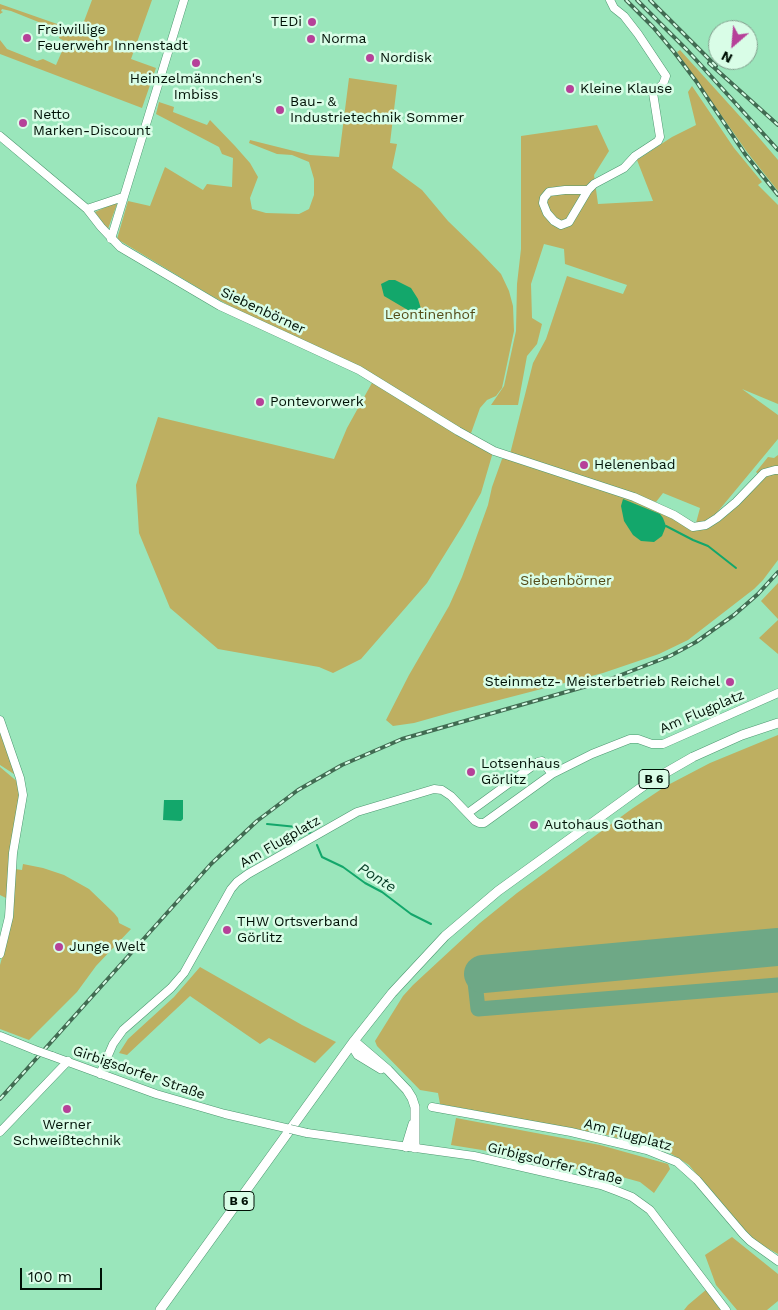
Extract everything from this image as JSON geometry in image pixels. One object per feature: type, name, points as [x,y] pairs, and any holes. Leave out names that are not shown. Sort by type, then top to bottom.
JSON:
[{"type":"main road","name":"B 6","points":[[160,1310],[354,1041],[392,993],[445,936],[498,890],[646,784],[693,757],[742,735],[778,723]]},
{"type":"main road","points":[[354,1041],[355,1052],[365,1060],[392,1075]]},
{"type":"main road","points":[[354,1041],[392,1075],[412,1098],[415,1119],[411,1148]]},
{"type":"main road","points":[[339,1063],[354,1059],[365,1060]]},
{"type":"street","points":[[111,239],[184,0]]},
{"type":"street","points":[[588,190],[549,192],[544,198],[547,213],[558,223],[565,224],[572,218],[588,190],[594,184],[624,168],[635,156],[658,142],[660,137],[653,93],[663,84],[666,76],[638,34],[624,16],[614,8],[610,0]]},
{"type":"street","name":"Siebenbörner","points":[[0,136],[87,209],[111,239],[120,247],[220,306],[359,370],[494,451],[634,497],[674,516],[692,527],[706,525],[717,518],[736,502],[764,473],[778,470]]},
{"type":"street","points":[[87,209],[123,197]]},
{"type":"street","name":"Am Flugplatz","points":[[100,1074],[113,1044],[124,1030],[171,988],[184,973],[231,889],[248,874],[357,812],[426,790],[442,790],[451,796],[479,824],[484,823],[552,774],[592,754],[630,740],[638,739],[652,744],[668,742],[778,694],[778,685]]},
{"type":"street","points":[[0,720],[20,778],[23,795],[14,852],[10,903],[0,954]]},
{"type":"street","points":[[468,813],[538,762],[542,761],[552,774]]},
{"type":"street","name":"Girbigsdorfer Straße","points":[[0,1036],[100,1074],[191,1104],[272,1126],[307,1133],[474,1156],[602,1186],[632,1197],[650,1210],[726,1310]]},
{"type":"street","points":[[0,1132],[68,1061]]},
{"type":"street","name":"Am Flugplatz","points":[[432,1107],[571,1132],[663,1155],[688,1170],[742,1234],[778,1261]]},
{"type":"green space","points":[[92,0],[152,0],[131,59],[156,68],[142,108],[0,54],[0,40],[7,49],[37,61],[43,59],[56,65],[66,42],[59,38],[61,31],[11,11],[2,9],[1,11],[3,12],[0,14],[0,4],[80,32]]},
{"type":"green space","points":[[680,50],[778,160],[778,191],[747,152],[677,52]]},
{"type":"green space","name":"Leontinenhof","points":[[349,78],[397,85],[390,143],[397,144],[392,168],[422,190],[448,221],[501,274],[509,291],[513,306],[514,331],[502,388],[496,396],[487,400],[480,408],[470,436],[367,371],[247,315],[117,239],[128,201],[150,206],[165,167],[203,190],[207,184],[232,187],[233,158],[222,154],[219,147],[156,114],[159,102],[174,107],[173,112],[207,125],[210,120],[250,163],[258,177],[250,198],[252,209],[266,213],[299,214],[309,209],[314,195],[314,179],[309,162],[292,155],[277,154],[249,143],[250,140],[310,155],[339,157]]},
{"type":"green space","points":[[692,86],[734,148],[762,182],[758,185],[778,205],[778,404],[742,389],[778,415],[778,439],[715,515],[706,521],[696,523],[700,508],[663,493],[656,502],[510,454],[533,363],[546,339],[567,276],[623,294],[627,285],[565,264],[564,249],[544,244],[531,284],[532,318],[542,324],[537,344],[527,356],[518,405],[491,405],[504,386],[516,331],[517,284],[521,249],[521,136],[597,125],[609,151],[594,175],[598,204],[653,201],[637,160],[672,137],[696,125],[688,92]]},
{"type":"green space","points":[[115,203],[117,204],[107,229],[95,212]]},
{"type":"green space","points":[[373,381],[493,452],[481,493],[463,525],[427,583],[361,659],[333,673],[319,667],[218,649],[170,608],[139,533],[136,485],[158,417],[334,459],[347,428]]},
{"type":"green space","points":[[778,455],[778,467],[768,468],[758,474],[756,472],[768,457],[774,458]]},
{"type":"green space","name":"Siebenbörner","points":[[502,459],[604,489],[654,508],[693,529],[708,526],[764,473],[778,471],[778,560],[754,589],[688,640],[659,654],[603,673],[414,723],[393,726],[386,720],[409,675],[449,606],[462,577],[488,505]]},
{"type":"green space","points":[[778,583],[778,619],[761,601]]},
{"type":"green space","points":[[778,620],[778,654],[759,638]]},
{"type":"green space","points":[[0,723],[17,776],[0,765]]},
{"type":"green space","points":[[778,735],[778,1254],[760,1244],[740,1227],[689,1165],[670,1153],[607,1135],[440,1104],[438,1093],[420,1090],[377,1046],[375,1041],[403,996],[413,985],[480,923],[517,893],[666,786],[710,763]]},
{"type":"green space","points":[[0,767],[19,783],[20,797],[10,900],[0,895]]},
{"type":"green space","name":"Junge Welt","points":[[23,864],[64,875],[89,889],[114,913],[119,923],[131,929],[96,966],[77,992],[29,1040],[0,1029],[0,965],[13,917],[15,869],[22,870]]},
{"type":"green space","points":[[200,967],[302,1025],[336,1042],[315,1063],[269,1038],[260,1044],[190,996],[127,1055],[119,1053],[128,1039],[174,997]]},
{"type":"green space","points":[[456,1118],[600,1145],[668,1164],[670,1169],[654,1193],[640,1182],[600,1171],[588,1171],[541,1163],[451,1145]]},
{"type":"green space","points":[[732,1237],[778,1274],[778,1301],[767,1310],[737,1310],[716,1285],[705,1255]]},
{"type":"green space","points":[[707,1289],[722,1310],[684,1310],[688,1305]]},
{"type":"shaded area","points":[[389,280],[395,280],[411,288],[418,299],[422,312],[418,316],[384,296],[381,284]]},
{"type":"shaded area","points":[[623,499],[660,514],[666,526],[662,536],[654,542],[641,541],[633,535],[624,521],[621,506]]},
{"type":"shaded area","points":[[164,800],[183,800],[183,819],[181,821],[163,820]]},
{"type":"waterway","name":"Siebenbörner","points":[[666,526],[708,546],[736,568]]},
{"type":"waterway","name":"Ponte","points":[[267,824],[297,827],[312,834]]},
{"type":"waterway","name":"Ponte","points":[[317,845],[322,857],[343,867],[365,883],[382,892],[411,914],[431,924]]},
{"type":"taxiway","points":[[483,974],[475,982],[478,1009],[778,985]]},
{"type":"runway","points":[[483,974],[778,947]]},
{"type":"railway","points":[[626,0],[653,27],[674,52],[745,154],[778,195]]},
{"type":"railway","points":[[637,0],[688,51],[778,150]]},
{"type":"railway","points":[[650,0],[708,58]]},
{"type":"railway","points":[[717,70],[778,125]]},
{"type":"railway","points":[[0,1099],[211,864],[257,821],[298,790],[342,765],[402,739],[608,680],[670,656],[696,642],[734,615],[758,594],[778,572]]},
{"type":"place","name":"TEDi","points":[[312,22]]},
{"type":"place","name":"Freiwillige Feuerwehr Innenstadt","points":[[27,38]]},
{"type":"place","name":"Norma","points":[[311,39]]},
{"type":"place","name":"Nordisk","points":[[370,58]]},
{"type":"place","name":"Heinzelmännchen's Imbiss","points":[[196,63]]},
{"type":"place","name":"Kleine Klause","points":[[570,89]]},
{"type":"place","name":"Bau- & Industrietechnik Sommer","points":[[280,110]]},
{"type":"place","name":"Netto Marken-Discount","points":[[23,123]]},
{"type":"place","name":"Pontevorwerk","points":[[260,402]]},
{"type":"place","name":"Helenenbad","points":[[584,465]]},
{"type":"place","name":"Steinmetz- Meisterbetrieb Reichel","points":[[730,682]]},
{"type":"place","name":"Lotsenhaus Görlitz","points":[[471,772]]},
{"type":"place","name":"Autohaus Gothan","points":[[534,825]]},
{"type":"place","name":"THW Ortsverband Görlitz","points":[[227,930]]},
{"type":"place","name":"Junge Welt","points":[[59,947]]},
{"type":"place","name":"Werner Schweißtechnik","points":[[67,1109]]}]
